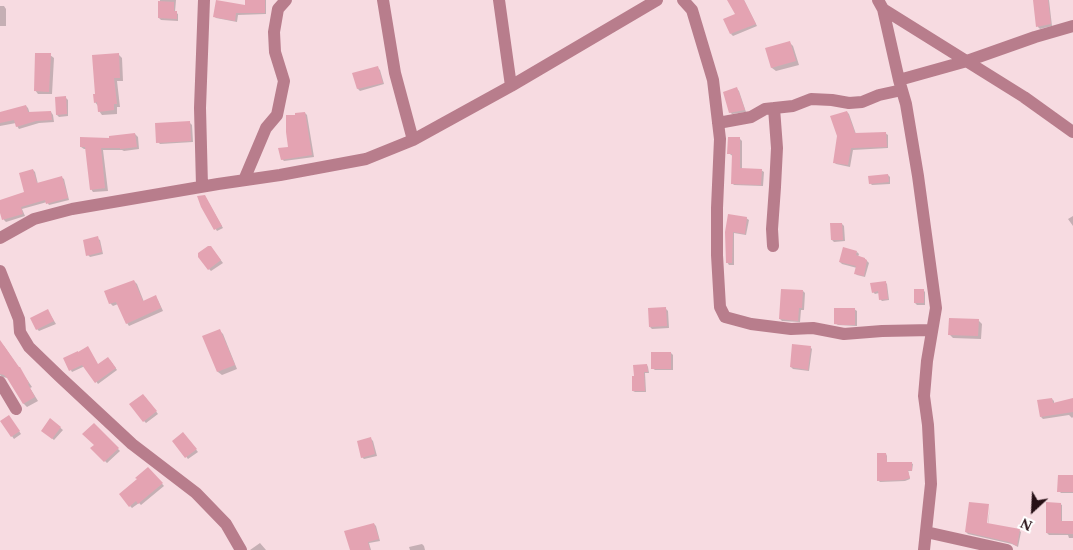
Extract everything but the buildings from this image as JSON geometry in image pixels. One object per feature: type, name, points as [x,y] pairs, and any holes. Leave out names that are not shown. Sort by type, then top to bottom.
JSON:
[{"type":"street","points":[[202,186],[200,108],[204,0]]},
{"type":"street","points":[[244,180],[266,128],[277,115],[284,81],[275,52],[274,32],[278,9],[286,0]]},
{"type":"street","points":[[383,0],[395,73],[414,140]]},
{"type":"street","points":[[499,0],[512,86]]},
{"type":"street","points":[[0,238],[34,220],[72,209],[366,159],[414,140],[512,86],[657,0]]},
{"type":"street","points":[[683,0],[692,10],[714,80],[720,139],[717,255],[720,307],[725,317],[751,324],[791,329],[813,328],[844,334],[932,330]]},
{"type":"street","points":[[881,4],[1024,97],[1073,132]]},
{"type":"street","points":[[881,4],[906,104],[936,308],[927,361],[924,396],[928,425],[931,484],[924,550]]},
{"type":"street","points":[[718,123],[751,117],[765,109],[793,106],[811,98],[849,104],[862,102],[901,85],[967,61],[1073,26]]},
{"type":"street","points":[[773,246],[772,229],[777,148],[774,108]]},
{"type":"street","points":[[0,271],[19,319],[20,332],[30,347],[132,444],[196,494],[226,524],[241,550]]},
{"type":"street","points":[[0,382],[16,409]]},
{"type":"street","points":[[926,532],[1007,550]]}]
